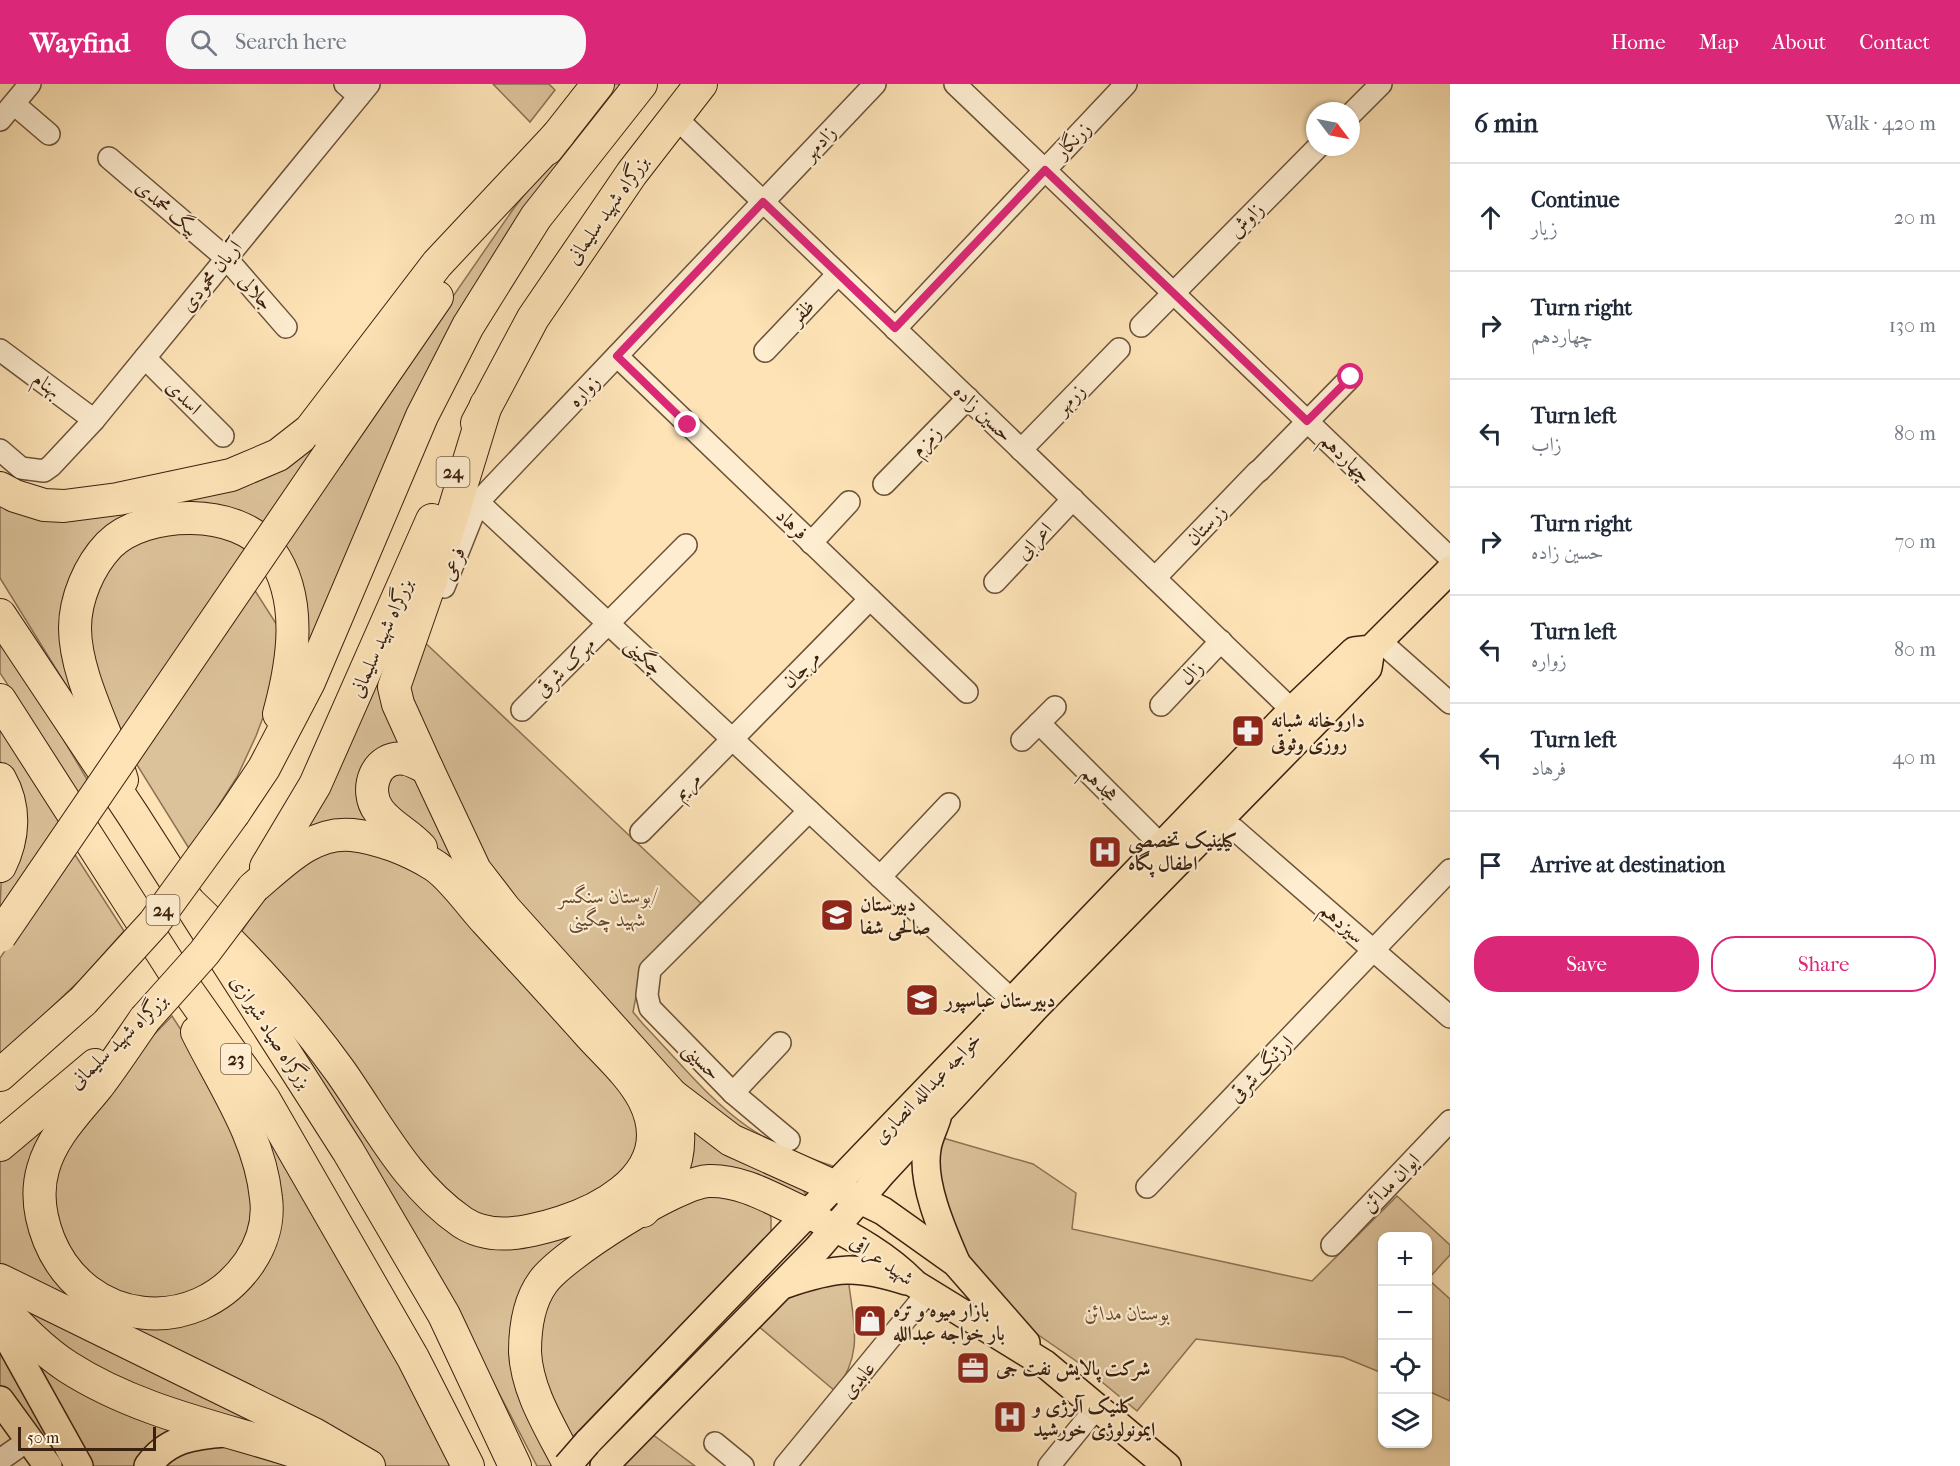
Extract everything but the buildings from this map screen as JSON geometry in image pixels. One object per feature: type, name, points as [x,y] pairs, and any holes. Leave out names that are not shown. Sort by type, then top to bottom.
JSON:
[{"type":"highway","points":[[0,936],[450,279],[598,84]]},
{"type":"highway","name":"24","points":[[0,1075],[83,1000],[153,923],[234,813],[264,768],[309,682],[422,416],[468,327],[536,217],[641,84]]},
{"type":"highway","name":"بزرگراه شهید سلیمانی","points":[[0,1145],[78,1081],[144,1019],[204,953],[253,888],[315,785],[449,480],[532,318],[632,173],[701,84]]},
{"type":"highway","points":[[0,488],[15,496],[44,505],[64,506],[118,499],[231,475],[278,455],[310,430],[437,264],[559,134]]},
{"type":"highway","points":[[486,405],[442,549],[394,687],[398,704],[427,768],[475,870],[486,886],[672,1095],[731,1140],[846,1193]]},
{"type":"highway","points":[[134,815],[110,741],[83,677],[75,629],[77,608],[84,584],[96,562],[110,544],[135,529],[178,517],[224,520],[256,536],[270,550],[280,567],[289,593],[292,624],[291,662],[264,768]]},
{"type":"highway","name":"بزرگراه صیاد شیرازی","points":[[0,615],[134,815],[348,1151],[444,1315],[515,1466]]},
{"type":"highway","name":"23","points":[[0,700],[173,970],[264,1099],[413,1358],[468,1466]]},
{"type":"highway","points":[[190,903],[265,976],[340,1071],[404,1167],[439,1205],[466,1225],[495,1234],[529,1231],[573,1219],[605,1203],[637,1178],[653,1137],[651,1117],[644,1100],[627,1076],[433,864],[413,838],[380,812],[372,796],[374,776],[381,765],[393,759],[405,759],[427,768]]},
{"type":"highway","points":[[0,780],[6,791],[12,823],[12,834],[0,866]]},
{"type":"highway","points":[[253,888],[302,848],[336,835],[361,837],[385,843],[433,864]]},
{"type":"highway","points":[[144,1019],[57,1140],[43,1168],[39,1199],[41,1214],[53,1250],[73,1279],[100,1299],[121,1309],[152,1314],[192,1308],[230,1286],[253,1256],[266,1220],[264,1183],[251,1138],[232,1096],[187,1013],[173,970]]},
{"type":"highway","points":[[643,1211],[662,1191],[673,1173],[680,1149],[679,1125],[672,1095]]},
{"type":"highway","points":[[575,1458],[534,1394],[528,1377],[526,1343],[533,1302],[543,1282],[560,1263],[591,1241],[686,1187],[707,1181],[744,1187],[822,1222]]},
{"type":"highway","points":[[0,1281],[314,1434],[369,1466]]},
{"type":"highway","points":[[0,1306],[34,1342],[66,1366],[102,1387],[131,1400],[336,1466]]},
{"type":"main road","name":"خواجه عبدالله انصاری","points":[[846,1193],[940,1110],[1034,1009],[1368,668],[1375,645],[1450,570]]},
{"type":"main road","name":"خواجه عبدالله انصاری","points":[[604,1466],[779,1286],[822,1222],[1012,1000],[1292,710],[1353,651],[1375,645]]},
{"type":"main road","points":[[940,1110],[926,1150],[928,1174],[941,1227],[956,1263]]},
{"type":"main road","name":"شهید عراقی","points":[[846,1193],[883,1211],[956,1263],[1045,1364]]},
{"type":"main road","name":"خواجه عبدالله انصاری","points":[[575,1458],[822,1222]]},
{"type":"main road","name":"شهید عراقی","points":[[822,1222],[898,1266],[921,1288],[1045,1364],[1167,1466]]},
{"type":"main road","points":[[779,1286],[840,1269],[877,1272],[921,1288]]},
{"type":"main road","points":[[0,1324],[79,1466]]},
{"type":"main road","points":[[0,1400],[48,1466]]},
{"type":"main road","points":[[148,1466],[167,1446],[185,1438],[232,1433]]},
{"type":"street","points":[[0,120],[30,84]]},
{"type":"street","name":"زادمهر","points":[[763,202],[875,84]]},
{"type":"street","name":"چهاردهم","points":[[955,84],[1450,558]]},
{"type":"street","name":"زرنگار","points":[[895,328],[1126,84]]},
{"type":"street","points":[[1360,105],[1381,84]]},
{"type":"street","name":"آریان محمودی","points":[[0,450],[21,468],[44,471],[51,466],[94,420],[145,358],[358,88]]},
{"type":"street","points":[[14,104],[49,134]]},
{"type":"street","name":"حسین زاده","points":[[675,117],[1292,710]]},
{"type":"street","name":"زاوش","points":[[1141,326],[1309,156]]},
{"type":"street","name":"بیگ محمدی","points":[[109,158],[226,258]]},
{"type":"street","name":"زواره","points":[[478,502],[763,202]]},
{"type":"street","name":"جلالی","points":[[226,258],[286,327]]},
{"type":"street","name":"ظفر","points":[[765,351],[838,274]]},
{"type":"street","name":"زرمهر","points":[[1021,450],[1119,349]]},
{"type":"street","name":"بهنام","points":[[0,350],[94,420]]},
{"type":"street","name":"فرهاد","points":[[617,356],[968,692]]},
{"type":"street","name":"اسدی","points":[[145,358],[223,436]]},
{"type":"street","name":"زرستان","points":[[1155,578],[1351,377]]},
{"type":"street","name":"زمزم","points":[[884,483],[968,398]]},
{"type":"street","name":"اعرابی","points":[[995,582],[1073,499]]},
{"type":"street","name":"چگینی","points":[[478,502],[1012,1000]]},
{"type":"street","name":"فرعی","points":[[429,627],[478,502]]},
{"type":"street","points":[[812,543],[849,502]]},
{"type":"street","points":[[609,624],[686,545]]},
{"type":"street","name":"مرجان","points":[[732,739],[870,599]]},
{"type":"street","name":"مهرک شرقی","points":[[522,710],[609,624]]},
{"type":"street","name":"زال","points":[[1161,705],[1221,641]]},
{"type":"street","points":[[1375,645],[1450,703]]},
{"type":"street","points":[[1022,740],[1055,707]]},
{"type":"street","name":"هجدهم","points":[[1039,723],[1161,845]]},
{"type":"street","name":"مریم","points":[[641,832],[732,739]]},
{"type":"street","points":[[880,877],[949,804]]},
{"type":"street","name":"حسینی","points":[[780,1043],[733,1093],[650,1008],[647,996],[650,970],[809,811]]},
{"type":"street","name":"سیزدهم","points":[[1234,829],[1450,1017]]},
{"type":"street","name":"ارژنگ شرقی","points":[[1147,1187],[1450,870]]},
{"type":"street","points":[[733,1093],[789,1140]]},
{"type":"street","name":"ایوان مدائن","points":[[1332,1245],[1450,1121]]},
{"type":"street","name":"عابدی","points":[[785,1466],[921,1288]]},
{"type":"street","points":[[1048,1466],[1097,1407]]},
{"type":"street","points":[[0,1460],[30,1439]]},
{"type":"street","points":[[715,1443],[743,1466]]},
{"type":"green space","points":[[493,84],[549,84],[555,90],[530,122]]},
{"type":"green space","points":[[614,84],[628,84],[555,175],[308,644],[308,618],[284,541],[514,208],[575,129]]},
{"type":"green space","points":[[329,429],[263,525],[182,509],[78,579],[106,750],[0,578],[0,497],[60,513]]},
{"type":"green space","points":[[161,528],[254,539],[120,734],[111,718],[84,628],[100,566]]},
{"type":"green space","points":[[252,586],[284,636],[277,680],[256,736],[237,777],[190,850],[134,760]]},
{"type":"green space","points":[[401,627],[389,671],[407,745],[379,749],[374,752],[361,771],[375,821],[296,837]]},
{"type":"green space","name":"بوستان سنگسر/ شهید چگینی","points":[[418,636],[705,907],[638,986],[633,1012],[693,1078],[733,1116],[783,1147],[848,1171],[846,1176],[715,1119],[501,890],[410,713],[405,669]]},
{"type":"green space","points":[[0,642],[46,710],[88,781],[79,794],[0,673]]},
{"type":"green space","points":[[0,722],[60,821],[0,908],[6,772],[0,761]]},
{"type":"green space","points":[[397,764],[406,765],[421,774],[460,863],[483,898],[660,1092],[670,1120],[671,1135],[667,1163],[653,1189],[643,1200],[559,1256],[537,1280],[523,1305],[518,1331],[518,1358],[534,1411],[561,1463],[558,1466],[537,1466],[404,1219],[333,1098],[258,979],[330,1069],[413,1188],[453,1225],[475,1237],[511,1242],[573,1226],[594,1218],[623,1200],[642,1183],[650,1172],[660,1148],[661,1135],[660,1122],[652,1095],[477,899],[447,860],[386,807],[377,792],[377,783],[388,767]]},
{"type":"green space","points":[[346,842],[420,868],[639,1110],[643,1145],[603,1196],[522,1225],[462,1214],[241,932],[282,872]]},
{"type":"green space","points":[[72,850],[124,931],[81,979],[0,1057],[0,958]]},
{"type":"green space","points":[[172,1016],[200,1059],[252,1166],[254,1238],[195,1299],[117,1299],[59,1247],[51,1168],[114,1076]]},
{"type":"green space","points":[[204,1029],[327,1231],[455,1466],[384,1466],[0,1273],[0,1157],[106,1069],[45,1145],[55,1268],[174,1319],[270,1230]]},
{"type":"green space","points":[[687,1119],[803,1190],[808,1198],[678,1179]]},
{"type":"green space","name":"بوستان مدائن","points":[[943,1138],[1033,1164],[1076,1193],[1072,1229],[1312,1281],[1397,1196],[1450,1245],[1450,1255],[1432,1275],[1432,1232],[1378,1232],[1378,1371],[1343,1357],[1196,1339],[1137,1411],[1079,1363],[1015,1319],[960,1258],[936,1174]]},
{"type":"green space","points":[[693,1192],[767,1206],[771,1218],[771,1233],[567,1443],[540,1387],[535,1327],[556,1281]]},
{"type":"green space","points":[[848,1277],[854,1323],[854,1350],[844,1377],[835,1391],[757,1325],[786,1296]]},
{"type":"green space","points":[[1432,1283],[1450,1299],[1450,1401],[1432,1393]]},
{"type":"green space","points":[[10,1302],[135,1352],[287,1440],[81,1365]]},
{"type":"green space","points":[[2,1314],[179,1424],[139,1466],[87,1466]]},
{"type":"green space","points":[[0,1340],[72,1466],[58,1466],[0,1386]]},
{"type":"green space","points":[[652,1434],[695,1466],[619,1466]]},
{"type":"green space","points":[[195,1440],[311,1466],[152,1466]]},
{"type":"place","name":"داروخانه شبانه روزی وثوقی","points":[[1248,731]]},
{"type":"place","name":"کیلینیک تخصصی اطفال پگاه","points":[[1105,852]]},
{"type":"place","name":"دبیرستان صالحی شفا","points":[[837,915]]},
{"type":"place","name":"دبیرستان عباسپور","points":[[922,1000]]},
{"type":"place","name":"بازار میوه و تره بار خواجه عبدالله","points":[[870,1321]]},
{"type":"place","name":"شرکت پالایش نفت جی","points":[[973,1368]]},
{"type":"place","name":"کلنیک آلرژی و ایمونولوژی خورشید","points":[[1010,1417]]},
{"type":"route","points":[[688,425],[617,356],[763,202],[895,328],[1045,170],[1307,421],[1351,377]]}]
